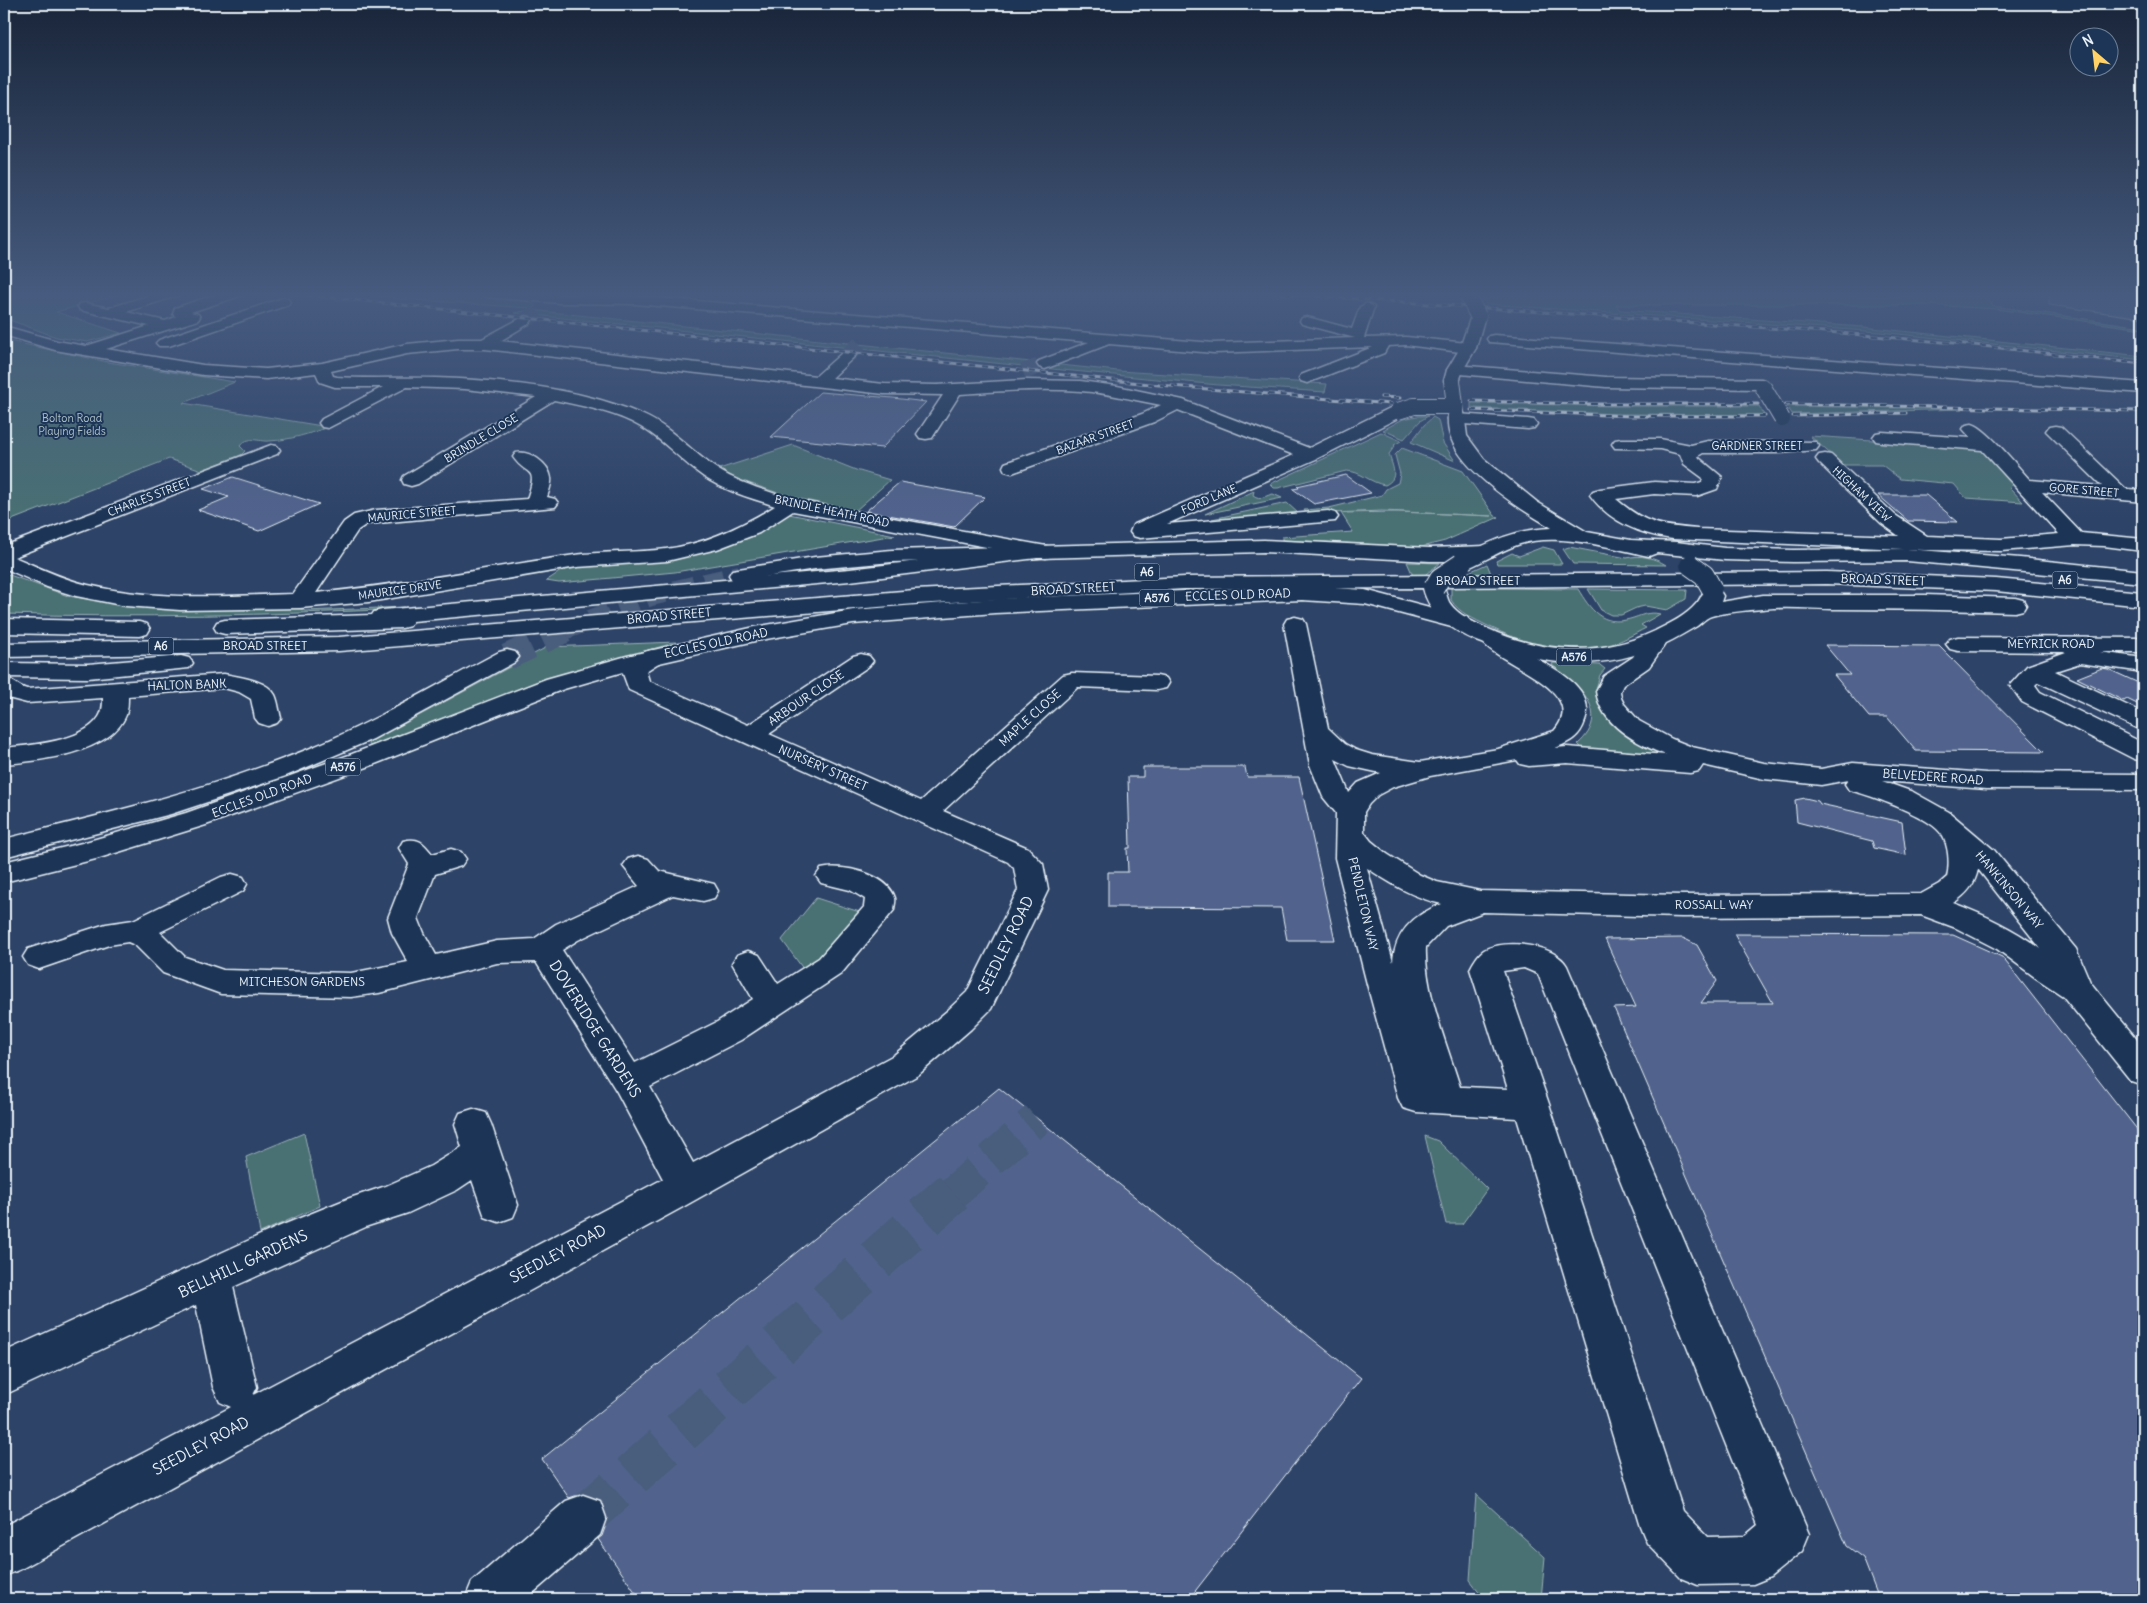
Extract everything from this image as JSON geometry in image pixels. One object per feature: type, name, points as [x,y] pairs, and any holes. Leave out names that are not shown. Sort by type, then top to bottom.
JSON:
[{"type":"main road","points":[[190,368],[235,373],[266,374],[322,368]]},
{"type":"main road","name":"BRINDLE HEATH ROAD","points":[[322,368],[326,378],[335,382],[410,382],[486,386],[551,395],[582,402],[637,419],[654,427],[712,474],[752,493],[790,505],[1046,552]]},
{"type":"main road","points":[[694,368],[884,389],[955,389],[1026,385],[1080,386],[1132,393],[1177,404],[1310,455]]},
{"type":"main road","points":[[818,382],[834,368]]},
{"type":"main road","points":[[1307,378],[1333,368]]},
{"type":"main road","points":[[1457,368],[1453,376],[1762,386]]},
{"type":"main road","points":[[1593,368],[1596,381]]},
{"type":"main road","name":"GARDNER STREET","points":[[1751,368],[1782,419],[1810,446],[1781,448],[1708,446],[1689,454],[1690,460],[1712,477],[1710,485],[1697,490],[1654,488],[1600,495],[1634,522],[1664,532],[1707,536],[1925,544]]},
{"type":"main road","points":[[1883,368],[2143,388]]},
{"type":"main road","points":[[328,423],[436,369]]},
{"type":"main road","name":"A576","points":[[1453,376],[1458,436],[1467,452],[1509,492],[1556,522],[1588,538]]},
{"type":"main road","points":[[926,434],[955,389]]},
{"type":"main road","name":"BRINDLE CLOSE","points":[[411,480],[551,395]]},
{"type":"main road","name":"BAZAAR STREET","points":[[1012,467],[1148,418],[1177,404]]},
{"type":"main road","name":"FORD LANE","points":[[1328,517],[1308,524],[1140,532],[1140,529],[1310,455],[1398,411],[1422,405],[1527,427]]},
{"type":"main road","points":[[1972,429],[2075,539]]},
{"type":"main road","points":[[2055,431],[2121,494]]},
{"type":"main road","points":[[1882,437],[1989,445]]},
{"type":"main road","name":"CHARLES STREET","points":[[4,553],[271,450],[247,444]]},
{"type":"main road","points":[[1621,444],[1660,444],[1694,451]]},
{"type":"main road","name":"MAURICE STREET","points":[[300,601],[351,526],[361,519],[376,516],[542,504],[544,478],[541,471],[525,464]]},
{"type":"main road","name":"HIGHAM VIEW","points":[[1837,466],[1888,519],[1925,544]]},
{"type":"main road","name":"GORE STREET","points":[[2026,485],[2143,496]]},
{"type":"main road","name":"A576","points":[[1507,542],[1520,521],[1519,509],[1509,492]]},
{"type":"main road","name":"MAURICE DRIVE","points":[[4,560],[84,592],[126,599],[180,603],[300,601],[369,595],[577,561],[667,555],[710,545],[752,529],[790,505]]},
{"type":"main road","points":[[892,556],[924,551],[936,546],[938,539],[928,531]]},
{"type":"main road","name":"A576","points":[[1551,535],[1588,538],[1665,554],[1690,565],[1704,575],[1712,589],[1710,604],[1703,611],[1656,640],[1614,653],[1591,657],[1551,655],[1492,640],[1459,622],[1441,607],[1434,594],[1434,588],[1440,578],[1461,564],[1507,542],[1522,538],[1551,535]]},
{"type":"main road","points":[[1925,544],[2001,545],[2075,539],[2104,540],[2143,545]]},
{"type":"main road","name":"A576","points":[[740,575],[785,566],[844,558],[892,556],[1289,546],[1422,556],[1486,552]]},
{"type":"main road","points":[[1632,546],[1676,548],[1724,554],[1793,556],[1907,555],[2020,564],[2143,577]]},
{"type":"main road","points":[[308,624],[850,575],[1046,552]]},
{"type":"main road","name":"BROAD STREET","points":[[4,626],[111,629],[459,620],[990,580],[1173,571],[1512,567],[1901,570],[1986,573],[2143,588]]},
{"type":"main road","name":"BROAD STREET","points":[[4,650],[328,645],[905,598],[1185,583],[1826,578],[1996,585],[2143,599]]},
{"type":"main road","name":"ECCLES OLD ROAD","points":[[4,872],[86,852],[196,819],[361,760],[555,684],[652,657],[755,634],[853,617],[995,606],[1302,593],[1365,597],[1459,622]]},
{"type":"main road","points":[[1703,611],[1763,602],[1925,602],[2030,605],[2143,613]]},
{"type":"main road","points":[[4,670],[88,671],[178,663],[328,645],[527,639],[853,617]]},
{"type":"main road","name":"ROSSALL WAY","points":[[1295,624],[1323,765],[1361,848],[1377,861],[1410,882],[1430,891],[1480,901],[1682,906],[1924,904],[1967,920],[2008,941],[2047,970],[2075,987]]},
{"type":"main road","points":[[1351,823],[1358,799],[1368,789],[1383,781],[1427,768],[1501,756],[1563,736],[1574,721],[1576,706],[1567,690],[1492,640]]},
{"type":"main road","points":[[1656,640],[1641,662],[1613,680],[1608,691],[1612,706],[1630,726],[1642,735],[1684,753],[1724,763]]},
{"type":"main road","name":"MEYRICK ROAD","points":[[1958,644],[2143,645]]},
{"type":"main road","points":[[2143,665],[2080,656],[2064,659],[2035,671],[2022,685],[2031,697],[2143,753]]},
{"type":"main road","name":"ECCLES OLD ROAD","points":[[4,848],[146,813],[235,786],[316,756],[381,726],[507,657]]},
{"type":"main road","name":"NURSERY STREET","points":[[652,657],[634,671],[638,685],[1018,855],[1028,864],[1032,877]]},
{"type":"main road","name":"ARBOUR CLOSE","points":[[750,735],[861,661]]},
{"type":"main road","points":[[2035,671],[2143,722]]},
{"type":"main road","name":"MAPLE CLOSE","points":[[924,813],[1072,680],[1157,683]]},
{"type":"main road","name":"HALTON BANK","points":[[4,684],[14,693],[27,696],[224,681],[248,687],[263,696],[268,718]]},
{"type":"main road","points":[[4,756],[29,753],[82,741],[102,730],[113,718],[116,689]]},
{"type":"main road","points":[[1317,731],[1325,742],[1338,751],[1365,763],[1382,766],[1427,768]]},
{"type":"main road","points":[[1501,756],[1534,758],[1567,755],[1699,765],[1724,763]]},
{"type":"main road","name":"BELVEDERE ROAD","points":[[1724,763],[1764,771],[1821,777],[1853,771],[1977,781],[2143,782]]},
{"type":"main road","name":"HANKINSON WAY","points":[[1821,777],[1861,784],[1903,798],[1947,824],[1984,857],[2065,957],[2075,987],[2143,1071]]},
{"type":"main road","points":[[1924,904],[1950,892],[1960,881],[1965,869],[1963,854],[1939,805],[1944,798],[1977,781]]},
{"type":"main road","name":"PENDLETON WAY","points":[[1351,823],[1350,858],[1383,984],[1431,1098]]},
{"type":"main road","points":[[428,969],[408,932],[403,918],[430,857]]},
{"type":"main road","points":[[638,866],[649,879],[702,891]]},
{"type":"main road","points":[[629,1082],[729,1030],[830,966],[879,910],[880,899],[874,890],[864,884],[831,876]]},
{"type":"main road","name":"SEEDLEY ROAD","points":[[4,1552],[906,1065],[959,1020],[979,1000],[1033,890],[1032,877]]},
{"type":"main road","points":[[39,957],[106,935],[131,930],[135,932],[232,884]]},
{"type":"main road","name":"DOVERIDGE GARDENS","points":[[670,884],[567,932],[553,940],[542,950],[549,955],[629,1082],[686,1185]]},
{"type":"main road","points":[[1480,901],[1435,918],[1417,935],[1410,947],[1409,963],[1431,1098],[1464,1102],[1531,1104]]},
{"type":"main road","name":"MITCHESON GARDENS","points":[[135,932],[146,936],[174,965],[221,982],[351,985],[379,981],[497,952],[542,950]]},
{"type":"main road","points":[[1527,956],[1551,966],[1785,1534],[1753,1560],[1698,1561],[1664,1526],[1531,1104],[1486,970],[1494,959],[1527,956]]},
{"type":"main road","points":[[748,964],[772,1003]]},
{"type":"main road","name":"BELLHILL GARDENS","points":[[4,1374],[292,1240],[361,1211],[394,1201],[444,1178],[477,1140],[498,1205]]},
{"type":"main road","points":[[211,1278],[235,1387]]},
{"type":"main road","points":[[489,1599],[584,1518]]},
{"type":"green space","name":"Bolton Road Playing Fields","points":[[4,368],[145,368],[235,382],[183,403],[328,427],[284,439],[246,441],[240,446],[245,451],[241,455],[202,470],[169,459],[4,523]]},
{"type":"green space","points":[[1041,368],[1087,368],[1327,384],[1325,392],[1218,385]]},
{"type":"green space","points":[[1471,403],[1759,406],[1764,415],[1617,414],[1471,408]]},
{"type":"green space","points":[[1787,406],[1963,409],[1792,414]]},
{"type":"green space","points":[[1428,416],[1420,421],[1404,439],[1383,430],[1403,419]]},
{"type":"green space","points":[[1433,417],[1438,420],[1443,443],[1455,461],[1411,442]]},
{"type":"green space","points":[[1381,432],[1401,441],[1394,445],[1389,454],[1394,475],[1390,482],[1385,485],[1346,471],[1278,488],[1274,488],[1270,484]]},
{"type":"green space","points":[[1810,436],[1981,447],[2014,479],[2010,488],[2023,502],[1966,498],[1954,484],[1900,479],[1882,465],[1843,465]]},
{"type":"green space","points":[[793,445],[856,470],[890,480],[855,511],[787,496],[713,471]]},
{"type":"green space","points":[[1402,448],[1463,471],[1495,516],[1499,517],[1445,541],[1421,547],[1282,540],[1282,537],[1353,532],[1341,513],[1398,512],[1492,516],[1382,511],[1307,514],[1304,510],[1329,508],[1382,495],[1386,489],[1398,483],[1400,474],[1395,455]]},
{"type":"green space","points":[[1254,491],[1253,495],[1259,498],[1273,494],[1282,498],[1205,514]]},
{"type":"green space","points":[[1287,503],[1299,514],[1216,521],[1212,519]]},
{"type":"green space","points":[[784,513],[895,535],[675,572],[559,583],[546,581],[567,567],[664,559]]},
{"type":"green space","points":[[1543,547],[1554,550],[1562,564],[1497,564],[1496,561],[1512,553],[1519,556]]},
{"type":"green space","points":[[1569,547],[1627,558],[1647,557],[1666,565],[1573,564],[1563,549]]},
{"type":"green space","points":[[1407,562],[1440,563],[1426,574],[1418,587]]},
{"type":"green space","points":[[1487,564],[1497,588],[1578,589],[1592,609],[1604,618],[1612,620],[1620,621],[1648,613],[1660,614],[1641,625],[1646,628],[1623,640],[1608,645],[1577,649],[1531,643],[1472,618],[1458,609],[1451,600],[1451,586],[1460,576]]},
{"type":"green space","points":[[4,573],[68,596],[132,605],[297,607],[305,611],[404,607],[403,609],[353,611],[203,615],[4,614]]},
{"type":"green space","points":[[1588,589],[1687,590],[1686,599],[1667,610],[1645,606],[1621,615],[1611,615],[1601,610]]},
{"type":"green space","points":[[677,642],[551,678],[371,747],[368,743],[547,647]]},
{"type":"green space","points":[[1553,663],[1600,665],[1605,669],[1600,675],[1596,689],[1601,706],[1670,757],[1582,748],[1578,744],[1588,732],[1592,721],[1592,710],[1581,690],[1552,665]]},
{"type":"green space","points":[[816,898],[866,914],[842,942],[804,970],[782,940]]},
{"type":"green space","points":[[304,1133],[320,1206],[260,1233],[246,1157]]},
{"type":"green space","points":[[1425,1136],[1438,1141],[1487,1189],[1462,1224],[1446,1224]]},
{"type":"green space","points":[[1476,1494],[1545,1557],[1541,1599],[1485,1599],[1470,1580]]},
{"type":"building","points":[[820,392],[926,402],[882,448],[771,437]]},
{"type":"building","points":[[1346,475],[1371,493],[1314,504],[1293,489],[1299,488],[1297,486]]},
{"type":"building","points":[[233,477],[319,504],[259,531],[198,510],[229,497],[203,489]]},
{"type":"building","points":[[900,482],[985,497],[954,527],[866,511]]},
{"type":"building","points":[[1878,495],[1926,495],[1958,522],[1908,521]]},
{"type":"building","points":[[1825,645],[1939,646],[2044,752],[1916,751],[1887,717],[1869,717],[1834,675],[1850,675]]},
{"type":"building","points":[[2102,668],[2143,685],[2143,707],[2127,699],[2124,701],[2077,678]]},
{"type":"building","points":[[1143,767],[1245,767],[1247,777],[1299,777],[1335,940],[1287,940],[1281,908],[1108,907],[1108,872],[1128,872],[1127,848],[1130,848],[1128,777],[1143,777]]},
{"type":"building","points":[[1805,798],[1818,801],[1820,804],[1902,822],[1906,855],[1874,848],[1872,841],[1797,822],[1795,800]]},
{"type":"building","points":[[1734,934],[1953,935],[2002,957],[2143,1137],[2143,1599],[1879,1599],[1863,1558],[1847,1546],[1614,1008],[1636,1007],[1605,939],[1683,938],[1697,945],[1717,981],[1701,1003],[1773,1003]]},
{"type":"building","points":[[999,1088],[1361,1378],[1189,1599],[640,1599],[598,1539],[602,1536],[608,1519],[602,1500],[584,1493],[569,1498],[542,1459]]},
{"type":"tunnel","points":[[1023,372],[1035,368]]},
{"type":"tunnel","points":[[562,631],[651,596],[740,575]]},
{"type":"tunnel","points":[[507,657],[565,630]]},
{"type":"tunnel","points":[[952,1194],[1037,1119]]},
{"type":"tunnel","points":[[583,1518],[953,1192]]},
{"type":"railway","points":[[996,368],[1159,385],[1391,404]]},
{"type":"railway","points":[[1381,397],[1400,398]]},
{"type":"railway","points":[[1471,401],[1589,404],[1758,404]]},
{"type":"railway","points":[[1786,404],[2143,411]]},
{"type":"railway","points":[[1471,410],[1633,416],[1765,416]]},
{"type":"railway","points":[[1793,416],[1906,413]]}]
